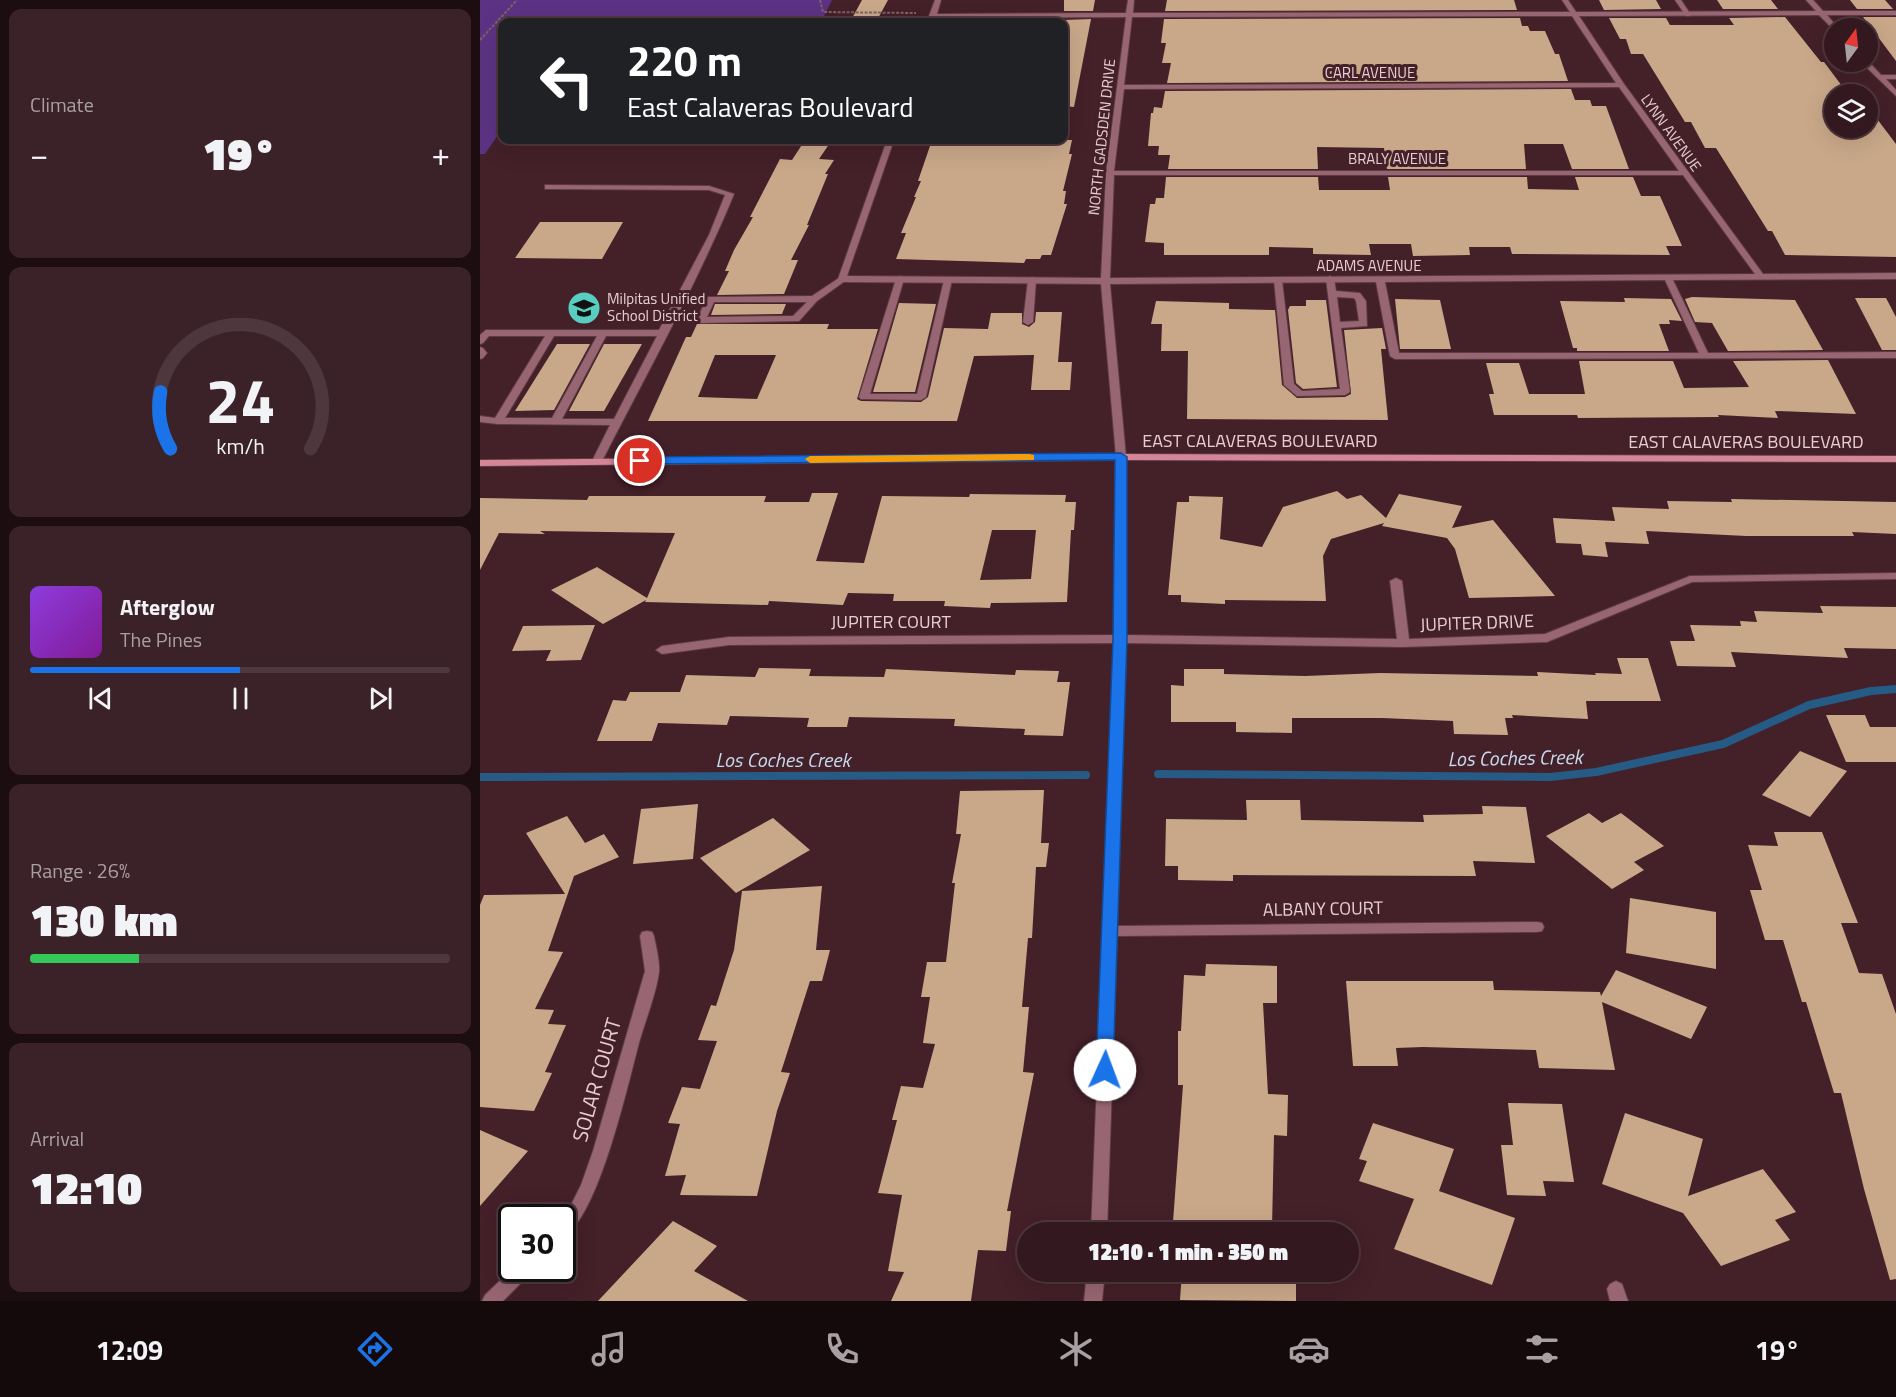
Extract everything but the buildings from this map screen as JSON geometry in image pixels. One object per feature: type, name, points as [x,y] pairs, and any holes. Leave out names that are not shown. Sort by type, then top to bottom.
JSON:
[{"type":"main road","name":"EAST CALAVERAS BOULEVARD","points":[[480,463],[1121,457],[1896,459]]},
{"type":"street","points":[[931,18],[938,0]]},
{"type":"street","name":"NORTH GADSDEN DRIVE","points":[[1099,1222],[1120,639],[1121,457],[1105,281],[1110,173],[1131,0]]},
{"type":"street","name":"LYNN AVENUE","points":[[1565,0],[1573,15],[1683,173],[1761,277]]},
{"type":"street","points":[[1678,0],[1688,15]]},
{"type":"street","points":[[1809,0],[1826,18]]},
{"type":"street","points":[[997,18],[1896,13]]},
{"type":"street","points":[[1874,72],[1896,94]]},
{"type":"street","points":[[1879,77],[1896,77]]},
{"type":"street","name":"CARL AVENUE","points":[[1120,87],[1621,85]]},
{"type":"street","points":[[814,298],[711,299],[700,320],[796,319],[814,298],[842,279],[889,144]]},
{"type":"street","name":"BRALY AVENUE","points":[[1110,173],[1683,173]]},
{"type":"street","points":[[549,187],[709,188],[730,194],[713,235],[597,461]]},
{"type":"street","name":"ADAMS AVENUE","points":[[842,279],[1105,281],[1896,276]]},
{"type":"street","points":[[1668,278],[1705,356]]},
{"type":"street","points":[[900,279],[864,397],[921,397],[948,279]]},
{"type":"street","points":[[1278,280],[1289,385],[1300,394],[1345,392],[1330,279]]},
{"type":"street","points":[[1380,279],[1395,356],[1896,355]]},
{"type":"street","points":[[1028,322],[1032,280]]},
{"type":"street","points":[[1332,294],[1357,295],[1361,301],[1364,324],[1337,325]]},
{"type":"street","points":[[480,341],[486,333],[663,333]]},
{"type":"street","points":[[498,421],[551,333]]},
{"type":"street","points":[[556,421],[603,333]]},
{"type":"street","points":[[480,350],[482,353],[480,356]]},
{"type":"street","points":[[480,418],[498,421],[618,422]]},
{"type":"street","name":"JUPITER DRIVE","points":[[1120,639],[1403,643],[1547,638],[1690,579],[1896,576]]},
{"type":"street","points":[[1396,581],[1403,643]]},
{"type":"street","name":"JUPITER COURT","points":[[662,650],[729,641],[1120,639]]},
{"type":"street","name":"ALBANY COURT","points":[[1109,931],[1537,927]]},
{"type":"street","name":"SOLAR COURT","points":[[576,1212],[588,1186],[604,1140],[652,971],[647,936]]},
{"type":"street","points":[[491,1301],[511,1282]]},
{"type":"street","points":[[1093,1301],[1095,1282]]},
{"type":"path","points":[[500,18],[517,0]]},
{"type":"path","points":[[820,0],[823,12],[917,13]]},
{"type":"path","points":[[480,40],[498,21]]},
{"type":"shaded area","points":[[480,0],[832,0],[823,18],[498,18],[498,135],[485,154],[480,154]]},
{"type":"waterway","name":"Los Coches Creek","points":[[1158,774],[1550,777],[1596,772],[1723,744],[1809,705],[1871,691],[1896,689]]},
{"type":"waterway","name":"Los Coches Creek","points":[[480,777],[1086,775]]},
{"type":"slow traffic","points":[[810,459],[1029,457]]},
{"type":"place","name":"Milpitas Unified School District","points":[[584,308]]},
{"type":"route","points":[[640,461],[1121,457],[1120,639],[1105,1070]]}]
